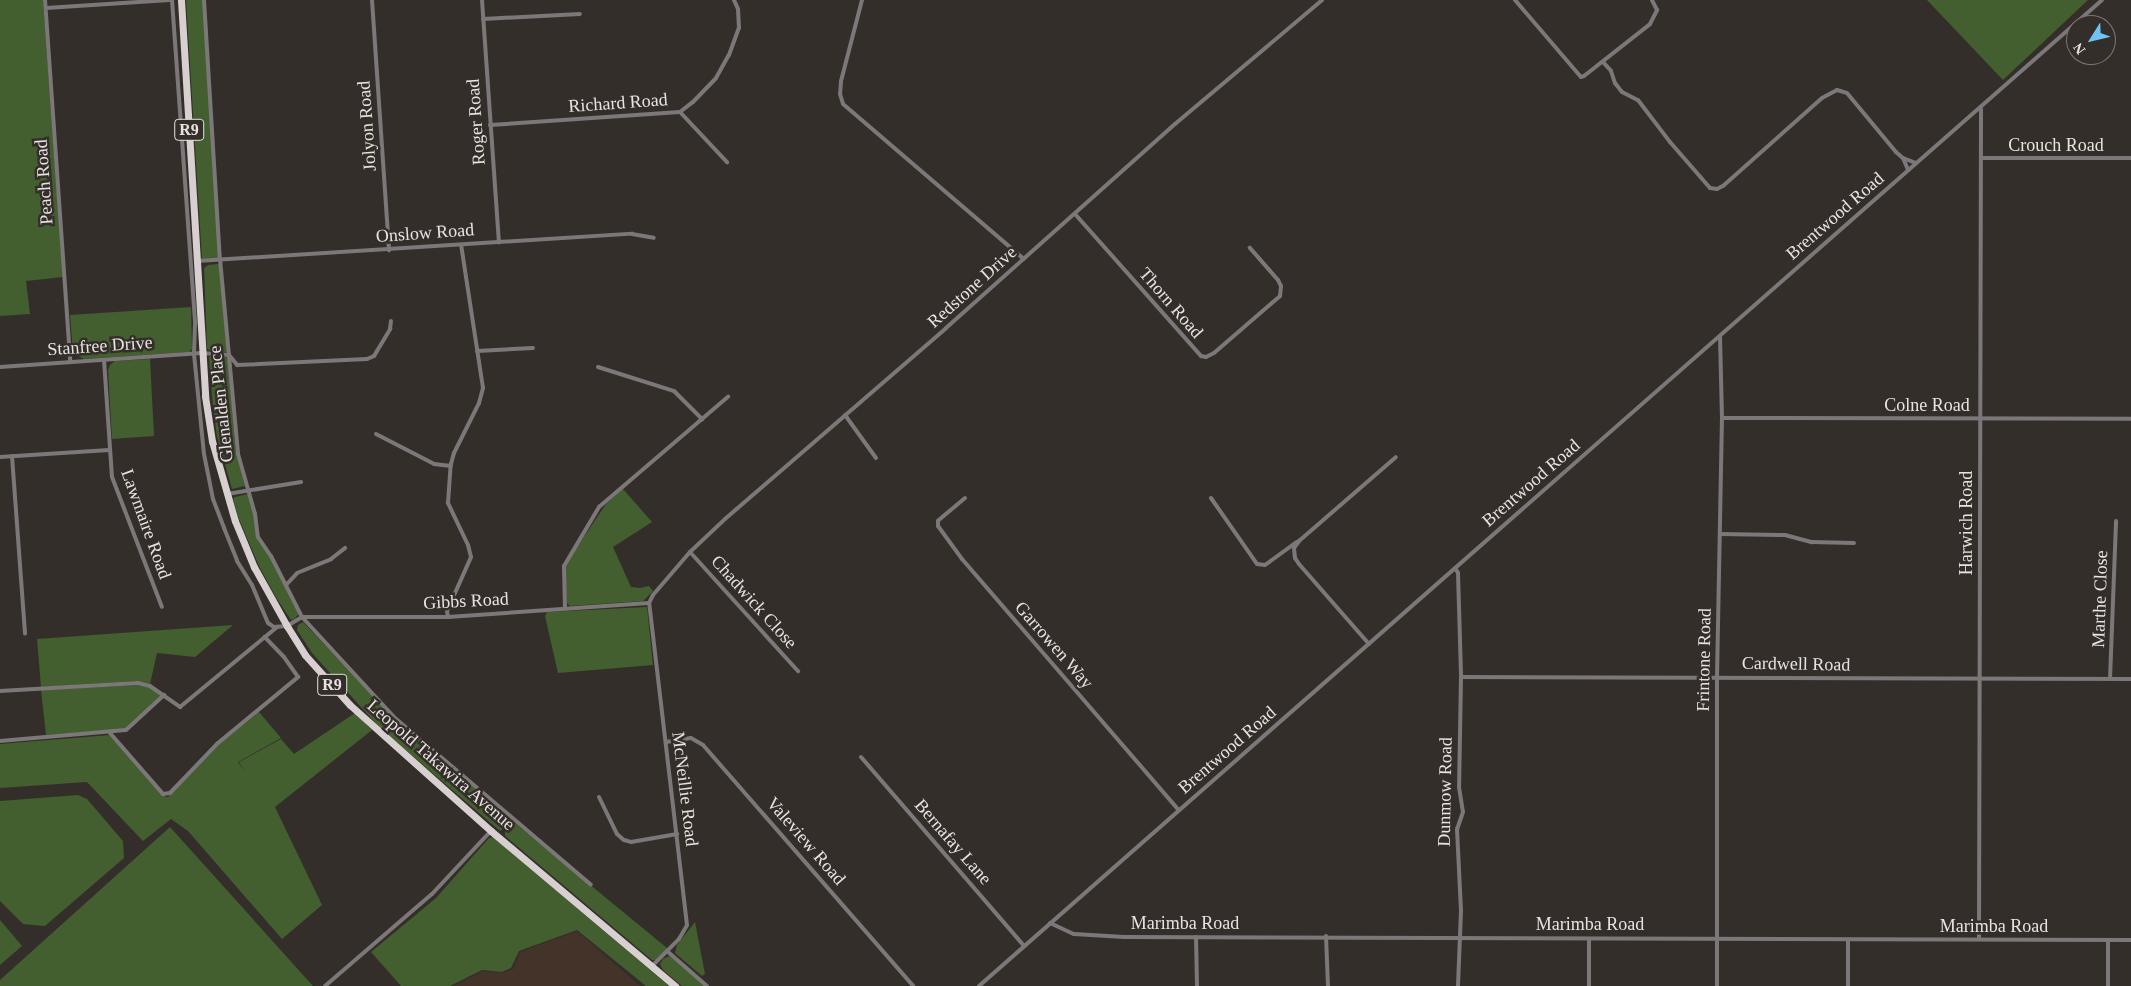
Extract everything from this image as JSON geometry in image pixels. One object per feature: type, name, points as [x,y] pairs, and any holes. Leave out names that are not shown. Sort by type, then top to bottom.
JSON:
[{"type":"highway","name":"R9","points":[[181,0],[197,261]]},
{"type":"highway","name":"Leopold Takawira Avenue","points":[[197,261],[194,274],[198,353],[212,441],[244,544],[287,626],[305,654],[350,705],[491,831],[675,986]]},
{"type":"street","name":"Peach Road","points":[[45,0],[70,361]]},
{"type":"street","points":[[46,8],[171,0],[185,188],[194,274]]},
{"type":"street","name":"Glenalden Place","points":[[204,0],[220,259],[238,454],[255,514],[258,537],[271,556],[302,618],[394,718],[591,885]]},
{"type":"street","name":"Jolyon Road","points":[[372,0],[390,250]]},
{"type":"street","name":"Roger Road","points":[[482,0],[499,242]]},
{"type":"street","points":[[680,112],[710,85],[726,62],[739,28],[738,10],[734,0]]},
{"type":"street","points":[[862,0],[840,81],[840,94],[844,104],[1024,259]]},
{"type":"street","name":"Redstone Drive","points":[[649,603],[657,589],[690,552],[725,519],[1024,259],[1175,124],[1322,0]]},
{"type":"street","points":[[1515,0],[1578,75],[1584,76],[1653,21],[1657,10],[1652,0]]},
{"type":"street","name":"Brentwood Road","points":[[979,986],[2102,0]]},
{"type":"street","points":[[483,19],[580,14]]},
{"type":"street","points":[[1603,62],[1611,71],[1615,83],[1622,92],[1638,100],[1670,142],[1710,188],[1717,189],[1722,186],[1822,98],[1837,90],[1847,94],[1884,139],[1903,158],[1908,170]]},
{"type":"street","name":"Harwich Road","points":[[1979,938],[1980,109]]},
{"type":"street","name":"Richard Road","points":[[490,125],[680,112],[727,162]]},
{"type":"street","points":[[1903,158],[1916,163]]},
{"type":"street","name":"Crouch Road","points":[[1981,158],[2131,158]]},
{"type":"street","points":[[185,188],[193,194]]},
{"type":"street","name":"Thorn Road","points":[[1075,214],[1201,356],[1206,357],[1214,353],[1280,296],[1281,286],[1278,280],[1250,248]]},
{"type":"street","name":"Onslow Road","points":[[197,261],[632,234],[654,238]]},
{"type":"street","points":[[448,617],[447,611],[471,557],[468,545],[448,503],[451,466],[454,453],[482,396],[482,379],[461,245]]},
{"type":"street","points":[[229,355],[237,365],[367,359],[374,356],[378,351],[390,329],[391,321]]},
{"type":"street","name":"Frintone Road","points":[[1718,986],[1717,677],[1722,418],[1720,335]]},
{"type":"street","points":[[477,351],[533,348]]},
{"type":"street","points":[[198,353],[204,454],[213,499],[237,561],[252,585],[264,618],[270,625],[277,627],[287,626]]},
{"type":"street","name":"Stanfree Drive","points":[[0,367],[198,353],[229,355]]},
{"type":"street","name":"Lawmaire Road","points":[[104,360],[108,450],[114,483],[130,520],[162,607]]},
{"type":"street","points":[[598,367],[674,391],[702,419]]},
{"type":"street","points":[[565,608],[564,566],[599,507],[728,397]]},
{"type":"street","points":[[845,415],[876,458]]},
{"type":"street","name":"Colne Road","points":[[1722,418],[2131,419]]},
{"type":"street","points":[[376,434],[434,464],[451,466]]},
{"type":"street","points":[[0,457],[108,450]]},
{"type":"street","points":[[12,456],[25,634]]},
{"type":"street","points":[[1211,498],[1257,564],[1265,564],[1298,541],[1396,457]]},
{"type":"street","points":[[227,494],[301,482]]},
{"type":"street","name":"Garrowen Way","points":[[965,498],[938,521],[938,526],[962,560],[1179,810]]},
{"type":"street","name":"Marthe Close","points":[[2110,679],[2116,521]]},
{"type":"street","points":[[1720,534],[1784,535],[1812,542],[1854,543]]},
{"type":"street","points":[[1298,541],[1294,548],[1297,561],[1369,644]]},
{"type":"street","points":[[286,585],[298,573],[331,559],[345,548]]},
{"type":"street","name":"Chadwick Close","points":[[690,552],[798,671]]},
{"type":"street","name":"Dunmow Road","points":[[1455,568],[1458,573],[1461,677],[1459,787],[1462,812],[1457,830],[1461,911],[1458,986]]},
{"type":"street","name":"Gibbs Road","points":[[287,626],[302,618],[448,617],[649,603]]},
{"type":"street","name":"McNeillie Road","points":[[649,603],[687,925],[679,939],[652,966]]},
{"type":"street","points":[[0,691],[138,683],[150,686],[180,707],[277,627]]},
{"type":"street","points":[[110,733],[163,794],[170,794],[218,743],[298,677],[284,657],[265,637]]},
{"type":"street","name":"Cardwell Road","points":[[1461,677],[2131,680]]},
{"type":"street","points":[[0,741],[110,733],[126,730],[164,695]]},
{"type":"street","name":"Valeview Road","points":[[666,742],[691,738],[703,745],[913,986]]},
{"type":"street","name":"Bernafay Lane","points":[[861,757],[1024,946]]},
{"type":"street","points":[[599,797],[617,834],[624,840],[631,842],[677,834]]},
{"type":"street","points":[[325,986],[432,894],[491,831]]},
{"type":"street","name":"Marimba Road","points":[[1050,923],[1068,932],[1084,935],[1196,937],[1326,936],[1589,940],[1979,938],[2131,940]]},
{"type":"street","points":[[1326,936],[1328,986]]},
{"type":"street","points":[[1196,937],[1197,986]]},
{"type":"street","points":[[1588,986],[1589,940]]},
{"type":"street","points":[[1848,940],[1848,986]]},
{"type":"street","points":[[2108,940],[2108,986]]},
{"type":"street","points":[[667,951],[707,986]]},
{"type":"shaded area","points":[[577,931],[640,986],[453,986],[483,971],[503,973],[513,969],[520,952]]},
{"type":"green space","points":[[0,0],[43,0],[63,277],[26,281],[30,314],[0,316]]},
{"type":"green space","points":[[186,0],[203,0],[219,258],[202,259]]},
{"type":"green space","points":[[1927,0],[2088,0],[2072,15],[2066,15],[2066,21],[2003,80]]},
{"type":"green space","points":[[219,264],[227,352],[210,351],[207,348],[204,268],[208,265]]},
{"type":"green space","points":[[191,307],[192,349],[189,352],[84,359],[73,353],[70,315]]},
{"type":"green space","points":[[212,355],[222,355],[228,358],[236,454],[245,486],[232,489],[217,436],[209,357]]},
{"type":"green space","points":[[150,359],[154,436],[112,439],[108,370],[110,365],[115,361]]},
{"type":"green space","points":[[623,489],[652,522],[613,547],[631,587],[649,586],[653,591],[643,601],[570,606],[567,603],[565,581],[567,562],[606,504]]},
{"type":"green space","points":[[248,494],[254,515],[257,537],[270,557],[299,614],[294,619],[291,620],[277,599],[259,566],[239,519],[233,499]]},
{"type":"green space","points":[[647,607],[653,665],[558,673],[545,616],[547,612]]},
{"type":"green space","points":[[303,622],[394,718],[509,818],[503,829],[500,831],[381,729],[312,653],[297,630],[298,625]]},
{"type":"green space","points":[[233,625],[195,657],[157,653],[150,684],[138,681],[41,687],[37,639]]},
{"type":"green space","points":[[138,685],[149,687],[161,696],[125,729],[46,735],[41,690]]},
{"type":"green space","points":[[259,712],[281,738],[238,762],[245,771],[239,762],[281,739],[294,754],[355,713],[372,730],[275,807],[322,905],[282,939],[188,831],[171,819],[143,841],[87,782],[0,788],[0,744],[110,735],[163,796],[168,797],[219,744]]},
{"type":"green space","points":[[78,795],[87,799],[123,841],[124,858],[45,926],[23,924],[0,901],[0,801]]},
{"type":"green space","points":[[516,824],[667,948],[657,960],[652,960],[505,836],[505,831],[511,825]]},
{"type":"green space","points":[[170,827],[313,986],[0,986],[0,980]]},
{"type":"green space","points":[[493,837],[669,986],[646,986],[577,930],[519,951],[511,968],[502,972],[482,970],[450,986],[401,986],[371,952],[436,898],[489,838]]},
{"type":"green space","points":[[0,920],[22,946],[0,965]]},
{"type":"green space","points":[[695,922],[705,974],[702,976],[675,953],[677,945]]},
{"type":"green space","points":[[669,956],[705,986],[682,986],[663,970],[660,964],[663,959]]}]
